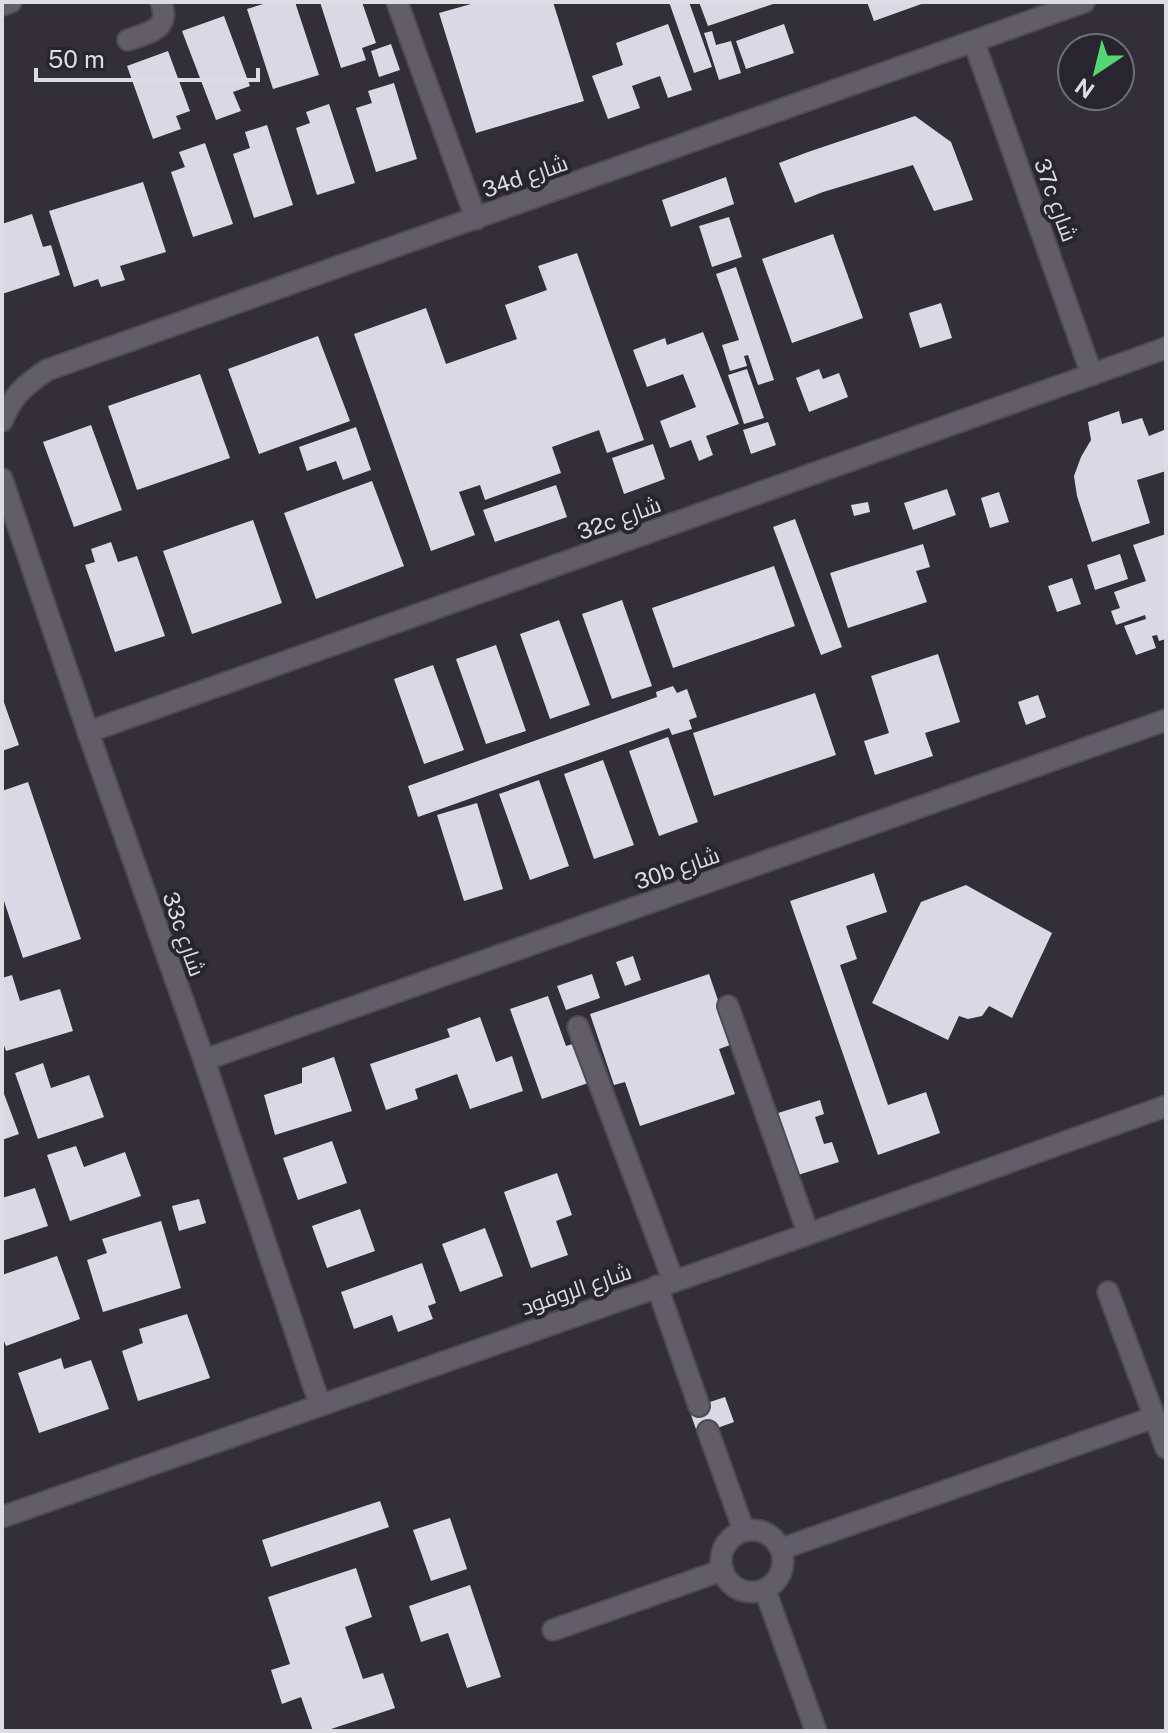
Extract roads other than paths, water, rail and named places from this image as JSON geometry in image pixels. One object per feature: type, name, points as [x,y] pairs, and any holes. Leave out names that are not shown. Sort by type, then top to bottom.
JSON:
[{"type":"street","points":[[2,5],[11,2]]},
{"type":"street","points":[[128,40],[161,26],[165,12],[161,2]]},
{"type":"street","points":[[397,2],[476,219]]},
{"type":"street","name":"34d شارع","points":[[2,421],[8,406],[25,385],[47,370],[1084,2]]},
{"type":"street","name":"37c شارع","points":[[974,42],[1092,375]]},
{"type":"street","name":"32c شارع","points":[[88,732],[1166,348]]},
{"type":"street","name":"33c شارع","points":[[2,479],[320,1405]]},
{"type":"street","name":"30b شارع","points":[[204,1060],[1166,720]]},
{"type":"street","points":[[728,1006],[808,1233]]},
{"type":"street","points":[[578,1027],[665,1283],[699,1406]]},
{"type":"street","name":"شارع الروفود","points":[[2,1517],[1166,1106]]},
{"type":"street","points":[[1108,1292],[1166,1448]]},
{"type":"street","points":[[781,1549],[1155,1417]]},
{"type":"street","points":[[708,1431],[744,1531]]},
{"type":"street","points":[[744,1531],[770,1536],[781,1549],[781,1572],[772,1586],[765,1590],[748,1592],[739,1589],[732,1585],[723,1570],[723,1550],[728,1542],[744,1531]]},
{"type":"street","points":[[553,1630],[723,1570]]},
{"type":"street","points":[[765,1590],[816,1731]]}]
